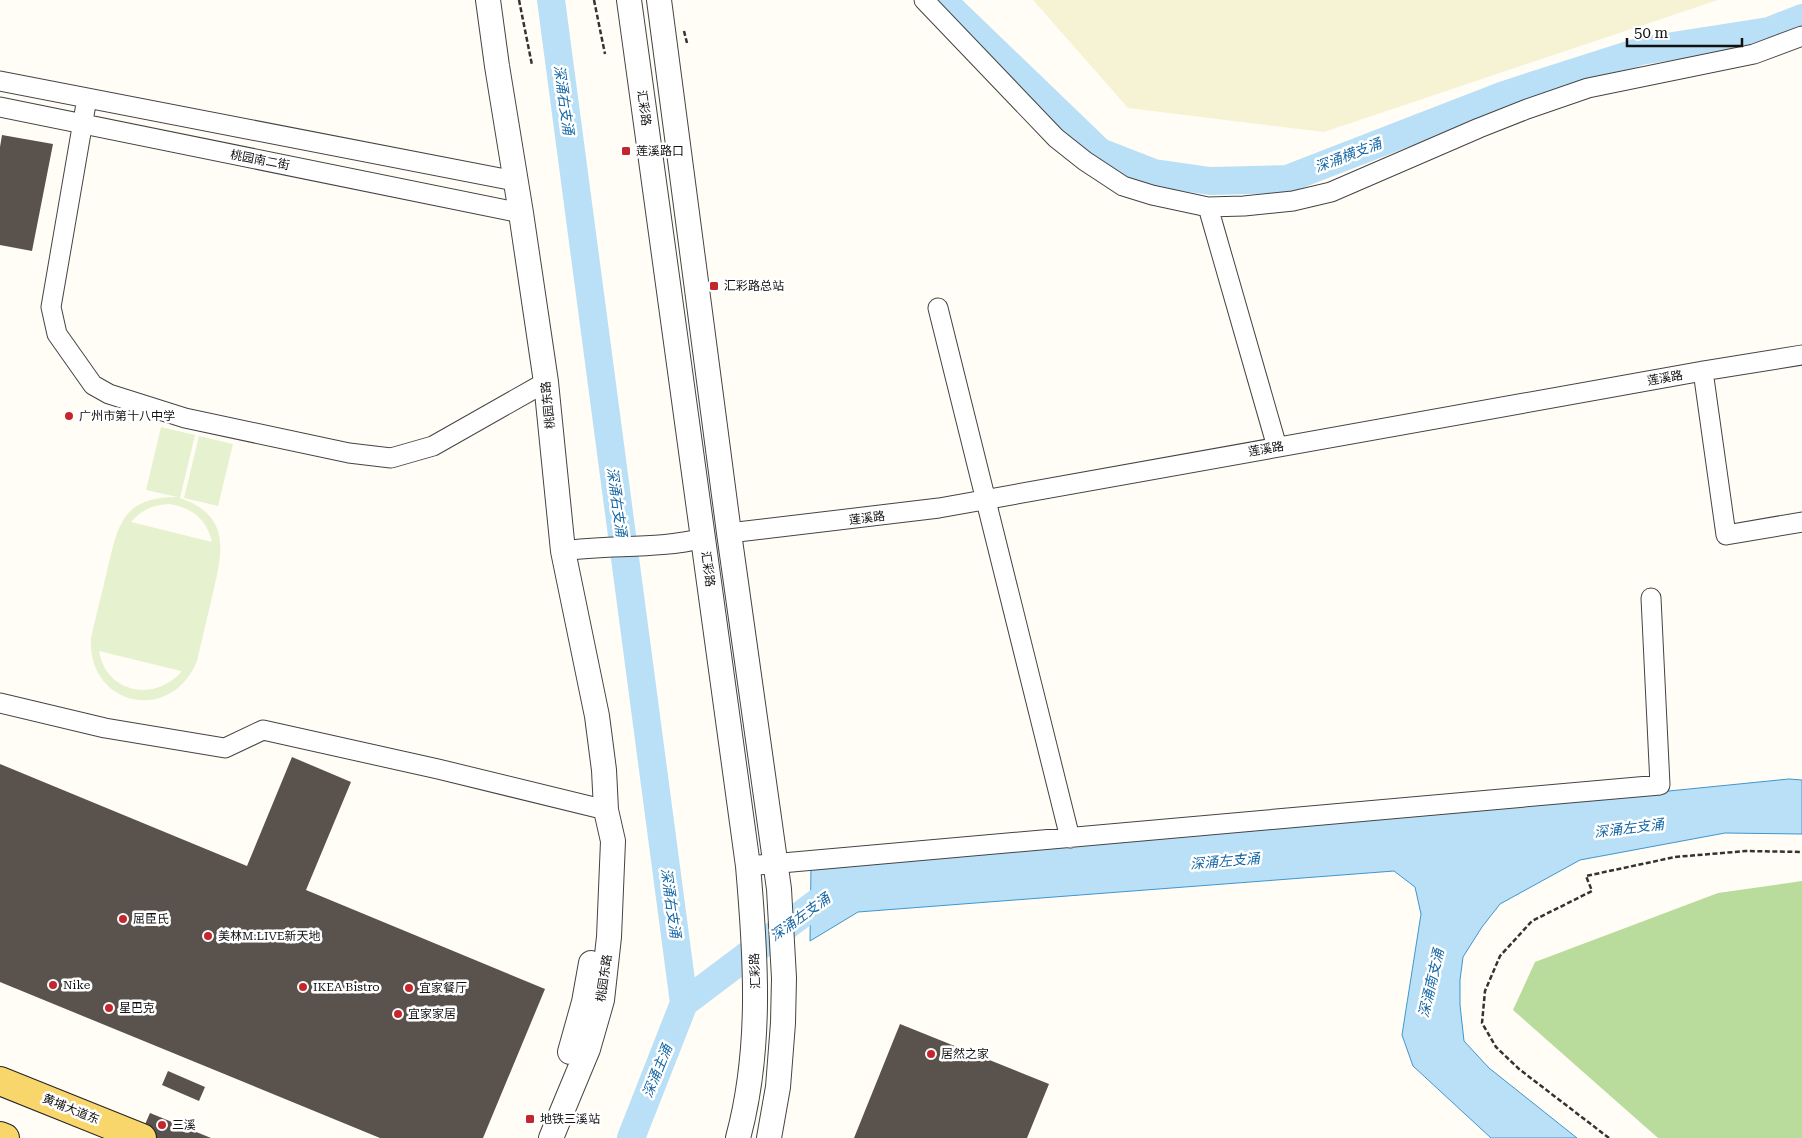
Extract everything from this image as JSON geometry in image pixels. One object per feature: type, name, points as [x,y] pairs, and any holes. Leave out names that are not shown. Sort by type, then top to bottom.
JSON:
[{"type":"main road","name":"黄埔大道东","points":[[0,1081],[142,1138]]},
{"type":"main road","points":[[0,1136],[5,1138]]},
{"type":"street","name":"桃园东路","points":[[488,0],[496,66],[521,213],[546,382],[563,551],[597,716],[604,770],[606,810],[613,841],[612,902],[602,1000],[588,1049],[551,1138]]},
{"type":"street","name":"汇彩路","points":[[629,0],[738,782],[751,895],[755,987],[752,1074],[738,1138]]},
{"type":"street","name":"汇彩路","points":[[659,0],[729,533],[779,889],[784,978],[782,1055],[769,1138]]},
{"type":"street","points":[[924,0],[1056,138],[1085,161],[1123,186],[1208,208],[1293,201],[1331,192],[1527,108],[1579,91],[1754,54],[1802,36]]},
{"type":"street","points":[[0,81],[515,181]]},
{"type":"street","points":[[87,98],[52,307],[57,334],[93,385],[109,394],[185,418],[349,453],[391,458],[433,446],[546,382]]},
{"type":"street","name":"桃园南二街","points":[[0,107],[521,213]]},
{"type":"street","points":[[1208,208],[1277,448]]},
{"type":"street","points":[[938,308],[1070,838]]},
{"type":"street","name":"莲溪路","points":[[729,533],[881,516],[986,500],[1802,355]]},
{"type":"street","points":[[1703,372],[1726,535],[1802,522]]},
{"type":"street","points":[[563,551],[590,547],[645,547],[704,538]]},
{"type":"street","points":[[748,866],[1660,785],[1651,598]]},
{"type":"street","points":[[0,703],[105,728],[225,748],[263,730],[438,769],[606,810]]},
{"type":"street","points":[[738,782],[764,778]]},
{"type":"street","name":"桃园东路","points":[[535,1138],[570,1051],[584,1002],[598,909],[600,844],[606,810]]},
{"type":"path","points":[[519,0],[532,65]]},
{"type":"path","points":[[594,0],[605,54]]},
{"type":"path","points":[[1609,1138],[1519,1069],[1496,1048],[1482,1023],[1485,991],[1500,956],[1532,921],[1592,891],[1586,876],[1676,857],[1746,851],[1802,852]]},
{"type":"shaded area","points":[[1033,0],[1718,0],[1324,132],[1128,108]]},
{"type":"green space","points":[[161,427],[195,435],[180,498],[197,506],[209,515],[216,526],[220,538],[219,566],[197,661],[185,681],[169,694],[151,700],[133,699],[116,692],[102,679],[93,661],[91,638],[119,527],[134,508],[144,502],[159,498],[177,497],[146,490]],"holes":[[[169,504],[184,508],[197,516],[206,527],[212,542],[131,522],[148,509]],[[99,651],[181,671],[182,671],[171,681],[159,687],[146,690],[133,689],[121,684],[111,676],[103,665]]]},
{"type":"green space","points":[[199,436],[233,444],[218,506],[184,498]]},
{"type":"green space","points":[[1802,881],[1802,1138],[1658,1138],[1513,1010],[1535,962],[1718,893]]},
{"type":"water","name":"深涌南支涌","points":[[1789,779],[1802,780],[1802,834],[1725,833],[1580,860],[1500,904],[1482,927],[1463,957],[1460,980],[1460,1005],[1464,1041],[1489,1068],[1577,1138],[1491,1138],[1413,1066],[1402,1035],[1421,914],[1415,887],[1394,871],[858,912],[810,941],[811,866],[1519,806]]},
{"type":"building","points":[[2,135],[53,144],[32,251],[0,245],[0,147]]},
{"type":"building","name":"美林M.LIVE新天地","points":[[292,757],[351,782],[306,890],[545,989],[483,1138],[380,1138],[0,982],[0,764],[247,866]]},
{"type":"building","name":"居然之家","points":[[900,1024],[1049,1084],[1027,1138],[854,1138]]},
{"type":"building","points":[[168,1071],[205,1087],[199,1101],[162,1085]]},
{"type":"building","name":"三溪","points":[[150,1113],[211,1138],[139,1138]]},
{"type":"waterway","name":"深涌右支涌","points":[[551,0],[684,1003],[631,1138]]},
{"type":"waterway","name":"深涌横支涌","points":[[942,0],[1100,152],[1154,173],[1210,181],[1287,179],[1504,95],[1641,51],[1769,31],[1802,18]]},
{"type":"waterway","name":"深涌左支涌","points":[[684,1003],[830,893],[843,892]]},
{"type":"place","name":"莲溪路口","points":[[626,151]]},
{"type":"place","name":"汇彩路总站","points":[[714,286]]},
{"type":"place","name":"广州市第十八中学","points":[[69,416]]},
{"type":"place","name":"屈臣氏","points":[[123,919]]},
{"type":"place","name":"美林M.LIVE新天地","points":[[208,936]]},
{"type":"place","name":"Nike","points":[[53,985]]},
{"type":"place","name":"IKEA Bistro","points":[[303,987]]},
{"type":"place","name":"宜家餐厅","points":[[409,988]]},
{"type":"place","name":"星巴克","points":[[109,1008]]},
{"type":"place","name":"宜家家居","points":[[398,1014]]},
{"type":"place","name":"居然之家","points":[[931,1054]]},
{"type":"place","name":"地铁三溪站","points":[[530,1119]]},
{"type":"place","name":"三溪","points":[[162,1125]]},
{"type":"water label","name":"深涌主涌","points":[[657,1071]]}]
